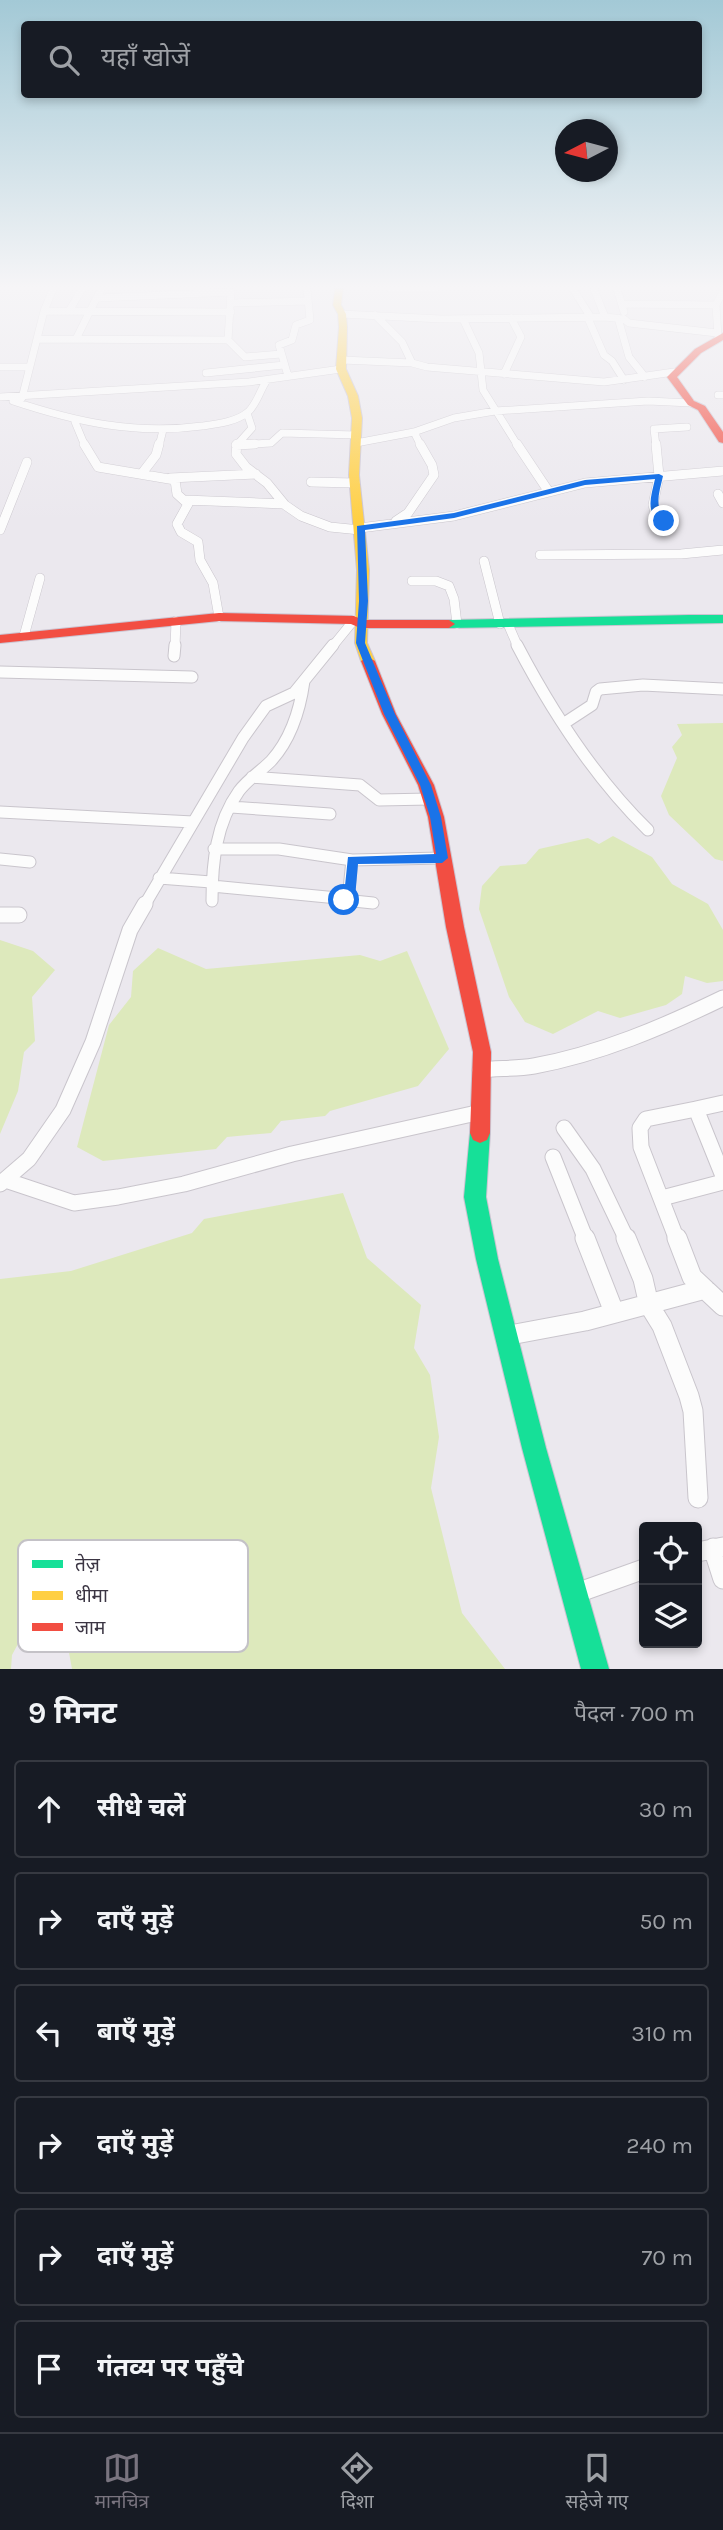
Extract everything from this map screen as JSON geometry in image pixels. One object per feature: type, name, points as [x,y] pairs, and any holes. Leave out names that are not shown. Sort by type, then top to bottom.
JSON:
[{"type":"street","points":[[0,367],[29,367],[22,398]]},
{"type":"street","points":[[206,373],[266,367]]},
{"type":"street","points":[[285,367],[288,376]]},
{"type":"street","points":[[2,398],[267,380],[332,367]]},
{"type":"street","points":[[2,1182],[29,1158],[63,1110],[93,1042],[130,930],[243,738],[266,706],[294,693],[357,622],[364,601],[355,482],[356,406],[342,367]]},
{"type":"street","points":[[427,367],[586,381],[645,377],[674,372],[680,367]]},
{"type":"street","points":[[482,367],[483,390],[549,492]]},
{"type":"street","points":[[504,374],[507,367]]},
{"type":"street","points":[[615,367],[624,380]]},
{"type":"street","points":[[637,367],[645,377]]},
{"type":"street","points":[[674,372],[673,382],[697,406],[723,440]]},
{"type":"street","points":[[2,398],[75,422],[131,430],[163,430],[219,424],[247,413],[267,380]]},
{"type":"street","points":[[236,445],[271,443],[282,433],[356,439],[414,432],[454,418],[495,411],[648,401],[697,406],[723,412]]},
{"type":"street","points":[[247,413],[251,430],[236,445],[235,453],[240,461],[268,483],[284,504],[298,514],[342,530],[454,516],[585,483],[723,471]]},
{"type":"street","points":[[75,422],[76,430],[94,463],[99,467],[143,472],[175,480],[177,494],[188,504],[177,524],[181,532],[198,542],[200,560],[213,583],[219,617]]},
{"type":"street","points":[[664,521],[656,516],[653,505],[659,476],[654,429],[687,427]]},
{"type":"street","points":[[143,472],[156,455],[163,430]]},
{"type":"street","points":[[393,524],[408,513],[434,475],[432,465],[414,432]]},
{"type":"street","points":[[0,530],[27,462]]},
{"type":"street","points":[[170,478],[208,474],[237,477],[256,474]]},
{"type":"street","points":[[311,482],[355,482]]},
{"type":"street","points":[[185,500],[210,500],[249,506],[284,504]]},
{"type":"street","points":[[540,555],[681,554],[723,550]]},
{"type":"street","points":[[484,561],[505,624],[563,724],[627,811],[648,830]]},
{"type":"street","points":[[24,636],[40,579]]},
{"type":"street","points":[[412,581],[442,581],[449,585],[453,591],[457,624]]},
{"type":"street","points":[[0,639],[219,617],[457,624],[639,617],[723,619]]},
{"type":"street","points":[[174,656],[176,621]]},
{"type":"street","points":[[357,622],[367,662],[410,757],[426,785],[430,799],[482,1052],[475,1198],[505,1336],[595,1669]]},
{"type":"street","points":[[0,673],[192,677]]},
{"type":"street","points":[[212,901],[214,849],[235,797],[272,759],[290,731],[302,708],[304,681]]},
{"type":"street","points":[[563,724],[592,705],[600,689],[643,685],[723,689]]},
{"type":"street","points":[[252,777],[360,785],[379,800],[430,799]]},
{"type":"street","points":[[231,807],[330,814]]},
{"type":"street","points":[[0,812],[193,822]]},
{"type":"street","points":[[214,849],[279,849],[352,860],[442,858]]},
{"type":"street","points":[[0,859],[30,862]]},
{"type":"street","points":[[344,900],[349,898],[352,860]]},
{"type":"street","points":[[159,878],[373,903]]},
{"type":"street","points":[[0,915],[19,915]]},
{"type":"street","points":[[480,1070],[534,1066],[596,1049],[688,1016],[723,998]]},
{"type":"street","points":[[723,1103],[646,1119],[641,1124],[641,1147],[692,1277],[713,1293],[723,1307]]},
{"type":"street","points":[[696,1110],[723,1176]]},
{"type":"street","points":[[2,1182],[74,1203],[118,1197],[184,1184],[304,1151],[481,1112]]},
{"type":"street","points":[[564,1128],[593,1169],[616,1214],[643,1279],[649,1305],[662,1326],[693,1411],[698,1498]]},
{"type":"street","points":[[553,1157],[614,1312]]},
{"type":"street","points":[[662,1198],[723,1182]]},
{"type":"street","points":[[505,1336],[585,1321],[705,1289]]},
{"type":"street","points":[[711,1549],[723,1579]]},
{"type":"street","points":[[574,1594],[639,1571]]},
{"type":"shaded area","points":[[723,723],[723,861],[715,859],[669,815],[661,796],[677,758],[672,747],[682,735],[677,724]]},
{"type":"shaded area","points":[[613,836],[652,857],[672,884],[708,904],[723,930],[723,981],[707,983],[685,976],[682,994],[666,1005],[620,1018],[598,1011],[553,1034],[525,1022],[509,997],[479,909],[482,886],[500,866],[526,864],[539,849],[588,838],[599,844]]},
{"type":"shaded area","points":[[0,940],[33,951],[55,970],[32,997],[35,1041],[24,1052],[18,1091],[0,1134]]},
{"type":"shaded area","points":[[158,948],[206,969],[360,955],[380,961],[407,951],[449,1049],[418,1086],[330,1111],[325,1116],[281,1121],[271,1133],[227,1137],[216,1149],[103,1161],[77,1147],[109,1025],[131,997],[133,971]]},
{"type":"shaded area","points":[[343,1193],[367,1258],[421,1305],[414,1348],[430,1375],[439,1437],[431,1488],[462,1613],[505,1669],[72,1669],[69,1652],[248,1652],[248,1540],[18,1540],[18,1644],[12,1655],[11,1669],[0,1669],[0,1279],[71,1271],[192,1233],[204,1219]]},
{"type":"traffic: fast","points":[[449,624],[723,619]]},
{"type":"traffic: fast","points":[[480,1133],[475,1197],[487,1259],[534,1448],[595,1669]]},
{"type":"traffic: slow","points":[[341,367],[353,396],[357,418],[354,475],[363,570],[361,643],[368,661]]},
{"type":"traffic: jam","points":[[682,367],[672,377],[691,403],[702,408],[723,440]]},
{"type":"traffic: jam","points":[[0,639],[219,617],[354,620],[360,624],[449,624]]},
{"type":"traffic: jam","points":[[368,661],[389,714],[426,785],[436,817],[455,927],[482,1052],[480,1133]]},
{"type":"route","points":[[344,900],[349,898],[352,860],[442,858],[436,817],[426,785],[390,714],[361,643],[360,624],[364,601],[360,528],[454,516],[585,483],[659,476],[653,505],[656,516],[664,521]]}]
